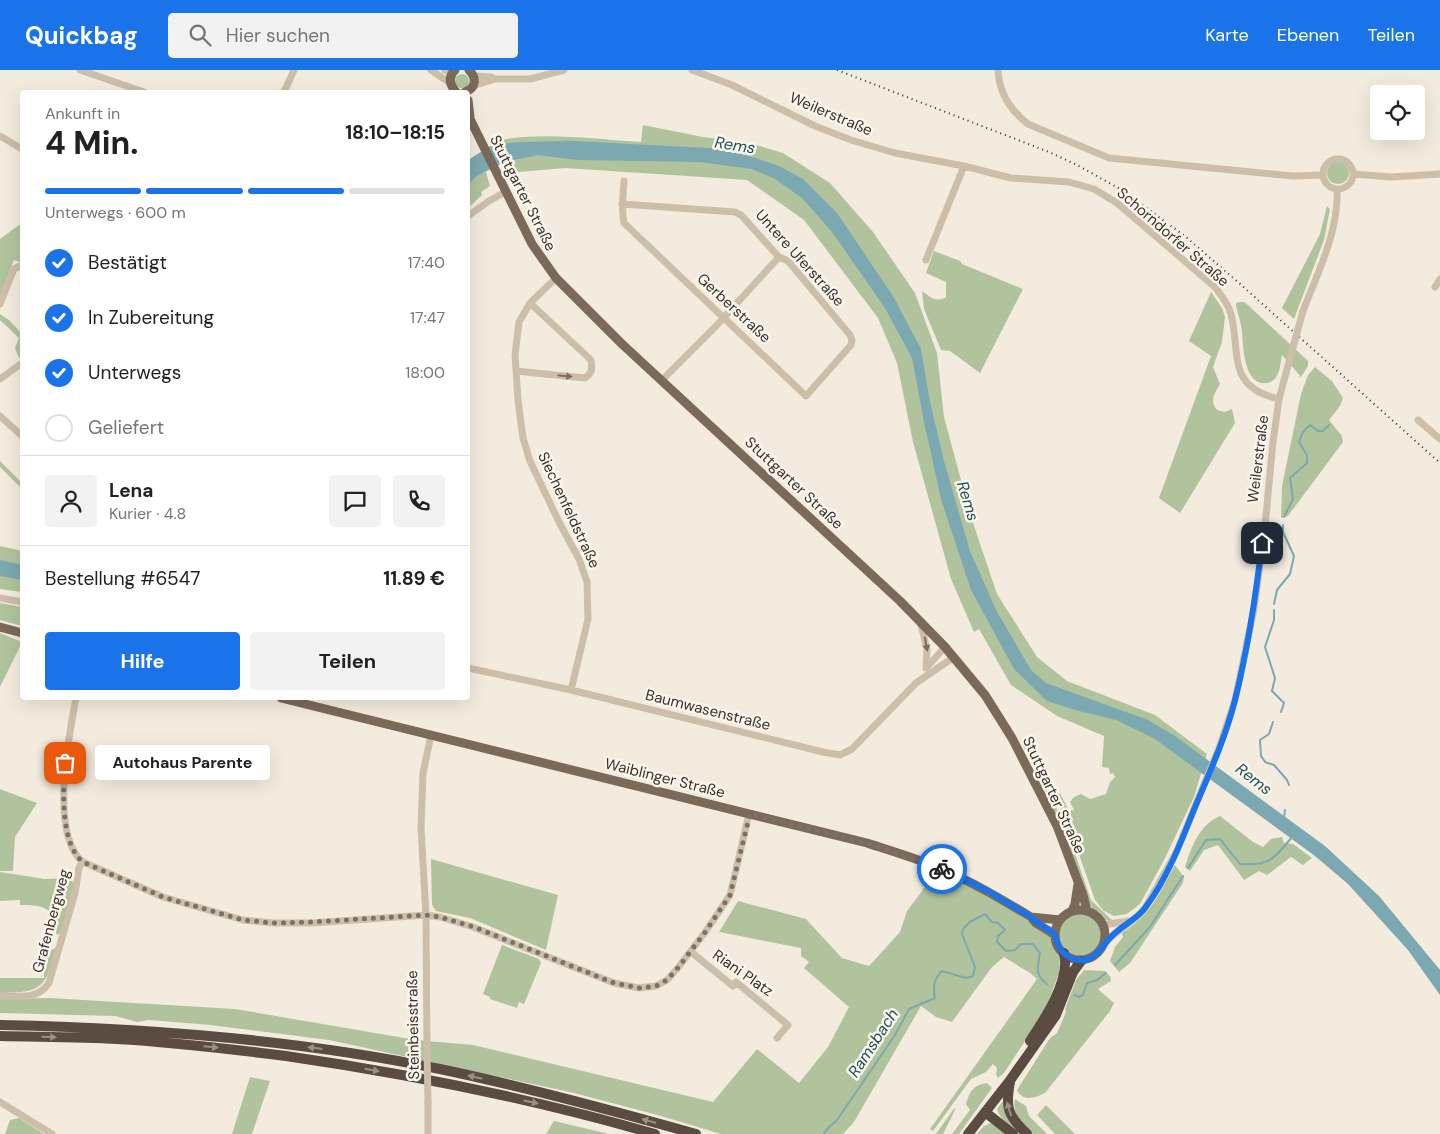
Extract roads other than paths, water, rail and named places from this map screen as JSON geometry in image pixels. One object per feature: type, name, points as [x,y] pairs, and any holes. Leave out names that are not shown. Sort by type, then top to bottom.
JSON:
[{"type":"highway","points":[[1025,1057],[1030,1042],[1055,998],[1065,968],[1066,960],[1064,954]]},
{"type":"highway","points":[[968,1134],[1011,1079],[1056,1015],[1073,972],[1081,960]]},
{"type":"highway","points":[[0,1025],[136,1030],[229,1037],[340,1052],[439,1069],[621,1113],[696,1134]]},
{"type":"highway","points":[[0,1036],[118,1039],[228,1048],[339,1064],[442,1082],[542,1104],[655,1134]]},
{"type":"highway","points":[[1011,1079],[1007,1099],[1009,1112],[1027,1134]]},
{"type":"highway","points":[[985,1112],[1013,1134]]},
{"type":"main road","name":"Stuttgarter Straße","points":[[451,71],[464,88]]},
{"type":"main road","name":"Stuttgarter Straße","points":[[470,118],[532,244],[556,278],[601,323],[920,620],[985,695],[1012,738],[1057,826],[1087,911]]},
{"type":"main road","points":[[0,627],[20,632]]},
{"type":"main road","name":"Waiblinger Straße","points":[[289,700],[867,843],[905,855],[957,876],[1031,917],[1036,923],[1055,935]]},
{"type":"main road","points":[[1072,912],[1078,884]]},
{"type":"main road","points":[[1087,911],[1099,919],[1103,925],[1105,932],[1103,946],[1093,957],[1081,960],[1073,959],[1064,954],[1057,945],[1055,935],[1057,926],[1060,920],[1072,912],[1087,911]]},
{"type":"main road","name":"Waiblinger Straße","points":[[1031,917],[1060,920]]},
{"type":"street","points":[[80,70],[95,72],[139,90]]},
{"type":"street","points":[[285,90],[294,70]]},
{"type":"street","points":[[431,70],[464,88],[492,77],[496,79],[530,80],[564,70]]},
{"type":"street","name":"Weilerstraße","points":[[692,70],[732,85],[815,126],[851,140],[895,153],[964,166]]},
{"type":"street","points":[[998,70],[1005,98],[1012,110],[1028,124],[1109,158],[1293,176],[1322,175]]},
{"type":"street","points":[[0,136],[20,148]]},
{"type":"street","points":[[1337,159],[1346,161],[1353,174],[1352,179],[1346,186],[1337,189],[1329,186],[1322,175],[1325,165],[1337,159]]},
{"type":"street","points":[[926,260],[964,166]]},
{"type":"street","name":"Schorndorfer Straße","points":[[964,166],[1011,178],[1069,182],[1094,189],[1117,203],[1215,287],[1226,301],[1231,312],[1236,360],[1240,371],[1246,381],[1260,394],[1280,399]]},
{"type":"street","points":[[1353,174],[1392,177],[1440,174]]},
{"type":"street","name":"Gerberstraße","points":[[624,180],[622,204],[624,223],[627,227],[806,396],[851,345]]},
{"type":"street","name":"Weilerstraße","points":[[1103,946],[1129,921],[1138,916],[1152,898],[1176,853],[1219,748],[1235,700],[1254,608],[1273,442],[1280,399],[1303,311],[1334,224],[1338,202],[1337,189]]},
{"type":"street","points":[[470,215],[505,192]]},
{"type":"street","name":"Untere Uferstraße","points":[[622,204],[735,212],[741,215],[779,257],[788,261],[850,335],[851,345]]},
{"type":"street","points":[[662,380],[724,317],[779,257]]},
{"type":"street","points":[[0,304],[14,269],[20,266]]},
{"type":"street","name":"Siechenfeldstraße","points":[[556,278],[530,303],[519,322],[515,355],[523,438],[530,462],[558,522],[579,559],[587,582],[588,619],[571,690]]},
{"type":"street","points":[[1435,287],[1440,279]]},
{"type":"street","points":[[516,371],[585,378],[589,376],[592,369],[591,360],[585,353],[530,303]]},
{"type":"street","points":[[0,379],[20,364]]},
{"type":"street","points":[[0,416],[20,434]]},
{"type":"street","points":[[1418,420],[1440,440]]},
{"type":"street","points":[[0,598],[20,602]]},
{"type":"street","points":[[920,620],[927,649],[926,668]]},
{"type":"street","name":"Baumwasenstraße","points":[[470,668],[571,690],[840,755],[852,749],[916,683],[926,668],[945,647]]},
{"type":"street","name":"Baumwasenstraße","points":[[916,683],[954,657]]},
{"type":"street","name":"Grafenbergweg","points":[[0,996],[36,995],[45,990],[75,893],[79,868],[82,862],[76,856],[70,841],[66,825],[64,800],[67,746],[76,700]]},
{"type":"street","name":"Steinbeisstraße","points":[[428,1134],[426,915],[421,828],[422,784],[431,735]]},
{"type":"street","points":[[82,862],[163,897],[243,920],[273,923],[426,915],[440,917],[474,927],[614,983],[639,988],[656,986],[667,980],[691,952],[730,895],[750,814]]},
{"type":"street","points":[[1103,925],[1129,921]]},
{"type":"street","name":"Riani Platz","points":[[691,952],[733,986],[736,982],[788,1025],[777,1038]]},
{"type":"street","points":[[0,1102],[52,1134]]},
{"type":"water","points":[[573,141],[728,149],[779,166],[803,179],[837,213],[893,296],[921,349],[930,402],[944,461],[970,551],[996,610],[1031,670],[1046,683],[1148,720],[1175,736],[1325,846],[1379,896],[1440,970],[1440,995],[1408,950],[1348,884],[1315,856],[1155,739],[1116,720],[1047,701],[1014,669],[971,590],[941,499],[912,358],[885,308],[832,232],[802,198],[775,179],[752,169],[700,162],[577,160],[538,155],[505,162],[475,177],[470,183],[470,159],[492,145],[519,142]]},
{"type":"water","points":[[0,560],[20,565],[20,580],[0,576]]},
{"type":"waterway","points":[[1284,517],[1293,499],[1290,478],[1307,463],[1307,455],[1299,442],[1303,432],[1310,425],[1318,431],[1323,431],[1329,425]]},
{"type":"waterway","points":[[1274,604],[1277,590],[1290,574],[1294,556],[1283,532],[1283,525]]},
{"type":"waterway","points":[[1274,610],[1274,620],[1265,647],[1275,678],[1272,691],[1284,703],[1281,712]]},
{"type":"waterway","points":[[1273,722],[1269,734],[1260,740],[1261,756],[1265,762],[1274,765],[1289,785]]},
{"type":"waterway","points":[[1284,818],[1285,810]]},
{"type":"waterway","name":"Ramsbach","points":[[1188,868],[1206,840],[1220,839],[1240,864],[1258,864],[1276,856],[1292,837]]},
{"type":"waterway","name":"Ramsbach","points":[[1115,965],[1150,927],[1183,876]]},
{"type":"waterway","name":"Ramsbach","points":[[824,1134],[837,1120],[895,1035],[909,1009],[935,998],[934,984],[942,971],[966,978],[973,976],[975,967],[962,934],[963,929],[970,922],[985,914],[992,922],[998,923],[1005,930],[998,936],[997,942],[1006,951],[1015,950],[1021,944],[1033,944],[1040,953],[1038,967],[1040,977],[1047,984]]},
{"type":"waterway","name":"Ramsbach","points":[[1074,995],[1079,997],[1083,995],[1087,983],[1097,980],[1106,973]]},
{"type":"railway","points":[[837,70],[1049,152],[1122,190],[1186,237],[1440,463]]},
{"type":"place","name":"Autohaus Parente","points":[[65,763]]},
{"type":"water label","name":"Rems","points":[[735,145]]},
{"type":"water label","name":"Rems","points":[[968,501]]},
{"type":"water label","name":"Rems","points":[[1254,779]]}]
